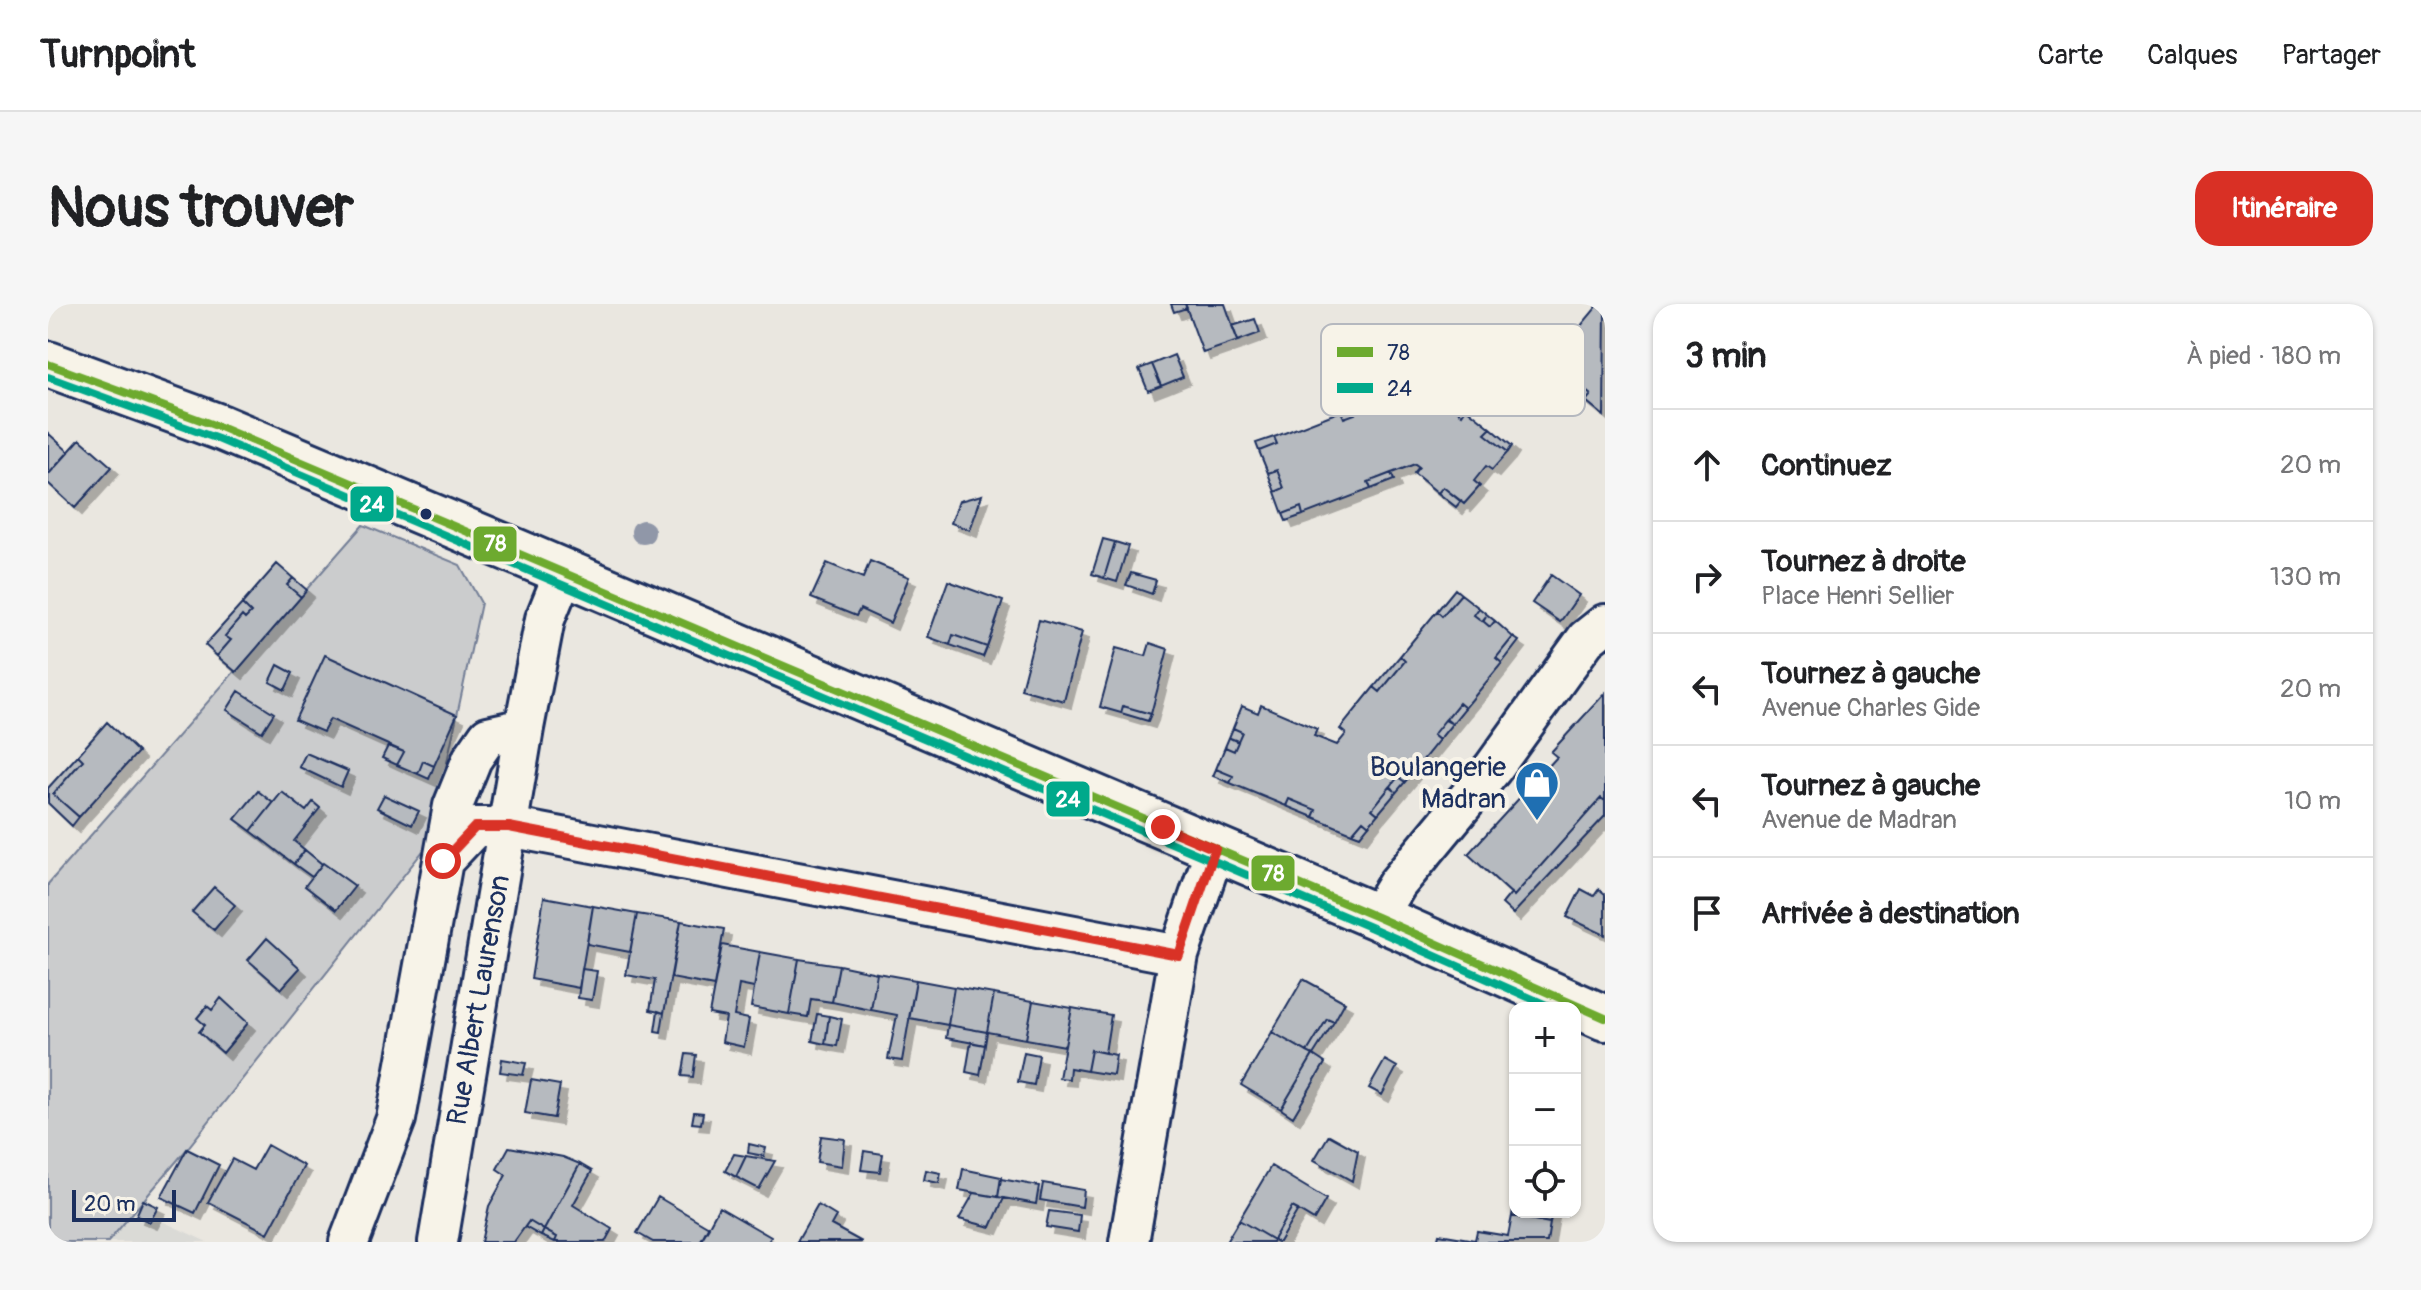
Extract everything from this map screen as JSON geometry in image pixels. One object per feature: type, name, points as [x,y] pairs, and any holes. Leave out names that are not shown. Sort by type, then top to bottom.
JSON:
[{"type":"main road","points":[[48,364],[222,428],[1377,917],[1605,1018]]},
{"type":"street","name":"Rue Albert Laurenson","points":[[438,1242],[524,728],[545,619],[564,572]]},
{"type":"street","points":[[1377,917],[1397,884],[1493,768],[1586,639],[1605,624]]},
{"type":"street","points":[[349,1242],[396,1119],[453,806],[472,759],[488,736],[524,728]]},
{"type":"street","points":[[443,861],[475,827],[509,827],[1179,955]]},
{"type":"street","points":[[1129,1242],[1179,955],[1215,849]]},
{"type":"shaded area","points":[[363,525],[460,565],[481,603],[430,842],[187,1149],[108,1242],[48,1242],[48,884]]},
{"type":"shaded area","points":[[132,1207],[207,1242],[105,1242]]},
{"type":"building","points":[[1171,304],[1185,304],[1187,308],[1174,312]]},
{"type":"building","points":[[1185,304],[1225,304],[1238,341],[1203,353]]},
{"type":"building","points":[[1599,304],[1605,305],[1604,416],[1586,401],[1591,395],[1585,390],[1585,324],[1582,324]]},
{"type":"building","points":[[1255,319],[1260,333],[1238,341],[1232,326]]},
{"type":"building","points":[[1174,355],[1183,377],[1161,386],[1152,364]]},
{"type":"building","points":[[1152,364],[1161,386],[1148,391],[1139,369]]},
{"type":"building","points":[[1328,416],[1476,416],[1491,428],[1485,434],[1508,452],[1492,470],[1486,466],[1474,481],[1480,486],[1464,504],[1443,487],[1438,493],[1414,473],[1419,467],[1415,464],[1368,482],[1371,489],[1303,515],[1301,507],[1283,514],[1275,492],[1284,488],[1277,470],[1268,473],[1259,451],[1277,444],[1274,437]]},
{"type":"building","points":[[1491,428],[1512,446],[1508,452],[1485,434]]},
{"type":"building","points":[[48,433],[69,452],[48,475]]},
{"type":"building","points":[[1274,437],[1277,444],[1259,451],[1256,443]]},
{"type":"building","points":[[80,439],[112,467],[75,508],[48,483],[48,475]]},
{"type":"building","points":[[1277,470],[1284,488],[1275,492],[1268,473]]},
{"type":"building","points":[[1391,473],[1394,480],[1371,489],[1368,482]]},
{"type":"building","points":[[1443,487],[1461,501],[1456,507],[1438,493]]},
{"type":"building","points":[[982,495],[970,530],[951,523],[959,501]]},
{"type":"building","points":[[1301,507],[1303,515],[1286,521],[1283,514]]},
{"type":"building","points":[[1103,539],[1115,542],[1104,578],[1092,574]]},
{"type":"building","points":[[1115,542],[1128,546],[1117,582],[1104,578]]},
{"type":"building","points":[[870,561],[909,577],[890,623],[860,609],[856,616],[811,598],[827,563],[863,578]]},
{"type":"building","points":[[277,564],[293,578],[287,585],[301,597],[236,672],[217,656],[231,640],[225,636],[242,616],[245,619],[251,613],[242,604]]},
{"type":"building","points":[[1131,573],[1156,580],[1152,594],[1126,585]]},
{"type":"building","points":[[1551,575],[1579,595],[1560,622],[1532,603]]},
{"type":"building","points":[[293,578],[307,590],[301,597],[287,585]]},
{"type":"building","points":[[948,581],[1003,601],[987,647],[953,635],[950,645],[928,637]]},
{"type":"building","points":[[1455,589],[1461,594],[1442,616],[1437,611]]},
{"type":"building","points":[[1461,594],[1479,608],[1474,615],[1482,621],[1486,616],[1483,621],[1490,627],[1495,621],[1513,637],[1496,658],[1502,663],[1465,708],[1459,703],[1446,719],[1451,723],[1445,720],[1433,735],[1439,740],[1405,782],[1398,777],[1391,786],[1395,791],[1390,787],[1372,809],[1378,814],[1369,825],[1363,820],[1352,833],[1313,817],[1316,810],[1289,799],[1286,806],[1230,783],[1233,776],[1216,769],[1225,747],[1234,751],[1238,742],[1230,738],[1238,741],[1242,732],[1233,728],[1242,706],[1258,713],[1261,705],[1317,729],[1314,736],[1337,745],[1346,734],[1340,729],[1374,687],[1380,692],[1405,661],[1400,656],[1437,611],[1442,616]]},
{"type":"building","points":[[242,604],[251,613],[245,619],[242,616],[225,636],[231,640],[217,656],[205,645]]},
{"type":"building","points":[[1479,608],[1495,621],[1490,627],[1483,621],[1486,616],[1482,621],[1474,615]]},
{"type":"building","points":[[1039,620],[1082,632],[1064,701],[1021,689]]},
{"type":"building","points":[[953,635],[987,647],[983,657],[950,645]]},
{"type":"building","points":[[1513,637],[1519,641],[1502,663],[1496,658]]},
{"type":"building","points":[[1150,643],[1168,649],[1151,714],[1123,706],[1121,713],[1100,707],[1116,648],[1146,656]]},
{"type":"building","points":[[325,655],[457,715],[434,766],[423,761],[418,774],[397,765],[404,752],[330,719],[323,732],[295,720]]},
{"type":"building","points":[[1400,656],[1405,661],[1380,692],[1374,687]]},
{"type":"building","points":[[278,665],[293,673],[285,690],[270,682]]},
{"type":"building","points":[[239,691],[274,713],[262,732],[227,710]]},
{"type":"building","points":[[1605,693],[1605,801],[1601,798],[1514,896],[1468,854],[1557,757],[1551,752]]},
{"type":"building","points":[[1459,703],[1465,708],[1439,740],[1433,735],[1445,720],[1451,723],[1446,719]]},
{"type":"building","points":[[1123,706],[1151,714],[1148,721],[1121,713]]},
{"type":"building","points":[[107,722],[138,752],[79,817],[53,794],[83,760],[78,755]]},
{"type":"building","points":[[1233,728],[1242,732],[1238,741],[1230,738],[1238,742],[1234,751],[1225,747]]},
{"type":"building","points":[[388,746],[404,752],[397,765],[382,758]]},
{"type":"building","points":[[306,753],[348,771],[341,787],[299,767]]},
{"type":"building","points":[[78,755],[83,760],[53,794],[79,817],[72,826],[48,803],[48,788]]},
{"type":"building","points":[[423,761],[434,766],[429,779],[418,774]]},
{"type":"building","points":[[1216,769],[1233,776],[1230,783],[1213,776]]},
{"type":"building","points":[[1398,777],[1405,782],[1378,814],[1372,809],[1390,787],[1395,791],[1391,786]]},
{"type":"building","points":[[258,791],[273,803],[251,831],[235,819]]},
{"type":"building","points":[[282,792],[306,811],[313,802],[320,808],[294,841],[305,850],[294,864],[251,831]]},
{"type":"building","points":[[384,795],[419,811],[412,825],[377,808]]},
{"type":"building","points":[[1601,798],[1605,801],[1605,816],[1513,914],[1502,904],[1511,893],[1514,896]]},
{"type":"building","points":[[1289,799],[1316,810],[1313,817],[1286,806]]},
{"type":"building","points":[[1363,820],[1369,825],[1360,836],[1352,833]]},
{"type":"building","points":[[305,850],[322,864],[312,877],[294,864]]},
{"type":"building","points":[[323,863],[355,886],[336,910],[305,886]]},
{"type":"building","points":[[214,887],[235,905],[214,930],[192,912]]},
{"type":"building","points":[[1581,889],[1594,896],[1599,889],[1605,894],[1605,935],[1567,917]]},
{"type":"building","points":[[544,897],[593,906],[579,988],[531,979]]},
{"type":"building","points":[[593,906],[637,914],[630,952],[587,944]]},
{"type":"building","points":[[637,914],[681,921],[664,1013],[650,1010],[655,980],[626,975]]},
{"type":"building","points":[[681,921],[724,929],[714,986],[671,978]]},
{"type":"building","points":[[267,938],[300,968],[281,989],[248,960]]},
{"type":"building","points":[[722,945],[760,952],[754,988],[739,985],[734,1016],[749,1019],[744,1047],[722,1042],[726,1017],[709,1014]]},
{"type":"building","points":[[760,952],[799,959],[789,1014],[751,1007]]},
{"type":"building","points":[[799,959],[839,965],[832,1002],[811,999],[808,1017],[789,1014]]},
{"type":"building","points":[[839,965],[877,973],[871,1010],[832,1002]]},
{"type":"building","points":[[582,969],[597,971],[592,1000],[578,998]]},
{"type":"building","points":[[877,973],[916,980],[902,1061],[888,1059],[897,1015],[871,1010]]},
{"type":"building","points":[[1303,979],[1345,1002],[1334,1022],[1327,1019],[1307,1052],[1272,1032]]},
{"type":"building","points":[[916,980],[954,987],[948,1025],[909,1018]]},
{"type":"building","points":[[954,987],[994,994],[987,1032],[948,1025]]},
{"type":"building","points":[[994,994],[1033,1001],[1026,1039],[987,1032]]},
{"type":"building","points":[[221,998],[248,1023],[223,1053],[199,1032],[205,1025],[197,1018],[207,1006],[212,1010]]},
{"type":"building","points":[[1033,1001],[1072,1008],[1065,1046],[1026,1039]]},
{"type":"building","points":[[1072,1008],[1111,1015],[1105,1053],[1091,1050],[1087,1071],[1070,1068],[1069,1079],[1059,1078]]},
{"type":"building","points":[[658,1011],[664,1013],[661,1032],[655,1031]]},
{"type":"building","points":[[817,1014],[829,1016],[825,1044],[812,1041]]},
{"type":"building","points":[[829,1016],[842,1019],[837,1046],[825,1044]]},
{"type":"building","points":[[1327,1019],[1334,1022],[1313,1055],[1307,1052]]},
{"type":"building","points":[[948,1025],[987,1032],[985,1045],[946,1038]]},
{"type":"building","points":[[1272,1032],[1313,1055],[1281,1109],[1241,1085]]},
{"type":"building","points":[[971,1042],[985,1045],[980,1075],[966,1072]]},
{"type":"building","points":[[1091,1050],[1116,1055],[1113,1075],[1087,1071]]},
{"type":"building","points":[[1024,1052],[1039,1055],[1034,1085],[1018,1082]]},
{"type":"building","points":[[686,1054],[696,1055],[693,1077],[682,1076]]},
{"type":"building","points":[[1313,1055],[1325,1063],[1293,1117],[1281,1109]]},
{"type":"building","points":[[502,1059],[526,1063],[523,1075],[500,1072]]},
{"type":"building","points":[[1385,1060],[1397,1067],[1382,1095],[1369,1088]]},
{"type":"building","points":[[531,1080],[560,1085],[554,1118],[525,1113]]},
{"type":"building","points":[[694,1112],[703,1113],[701,1124],[692,1123]]},
{"type":"building","points":[[1329,1135],[1358,1151],[1352,1181],[1314,1160]]},
{"type":"building","points":[[821,1136],[845,1139],[842,1166],[817,1162]]},
{"type":"building","points":[[749,1144],[766,1148],[764,1156],[748,1153]]},
{"type":"building","points":[[267,1145],[304,1166],[268,1233],[208,1202],[232,1159],[253,1170]]},
{"type":"building","points":[[509,1147],[563,1157],[580,1164],[544,1230],[529,1221],[514,1242],[481,1242],[489,1206],[506,1175],[497,1169]]},
{"type":"building","points":[[187,1149],[219,1165],[195,1213],[161,1197]]},
{"type":"building","points":[[864,1151],[883,1154],[880,1172],[861,1170]]},
{"type":"building","points":[[734,1154],[746,1156],[736,1177],[725,1171]]},
{"type":"building","points":[[746,1156],[775,1161],[759,1189],[736,1177]]},
{"type":"building","points":[[580,1164],[592,1171],[573,1205],[612,1229],[605,1242],[555,1242],[557,1237],[544,1230]]},
{"type":"building","points":[[1271,1166],[1326,1199],[1314,1220],[1292,1207],[1273,1240],[1239,1220]]},
{"type":"building","points":[[963,1169],[1001,1177],[998,1197],[959,1190]]},
{"type":"building","points":[[926,1170],[941,1173],[939,1183],[924,1180]]},
{"type":"building","points":[[1001,1179],[1039,1186],[1036,1204],[998,1197]]},
{"type":"building","points":[[1043,1183],[1084,1190],[1082,1207],[1040,1200]]},
{"type":"building","points":[[974,1193],[1004,1198],[991,1227],[959,1219]]},
{"type":"building","points":[[658,1197],[709,1227],[700,1242],[653,1242],[637,1233]]},
{"type":"building","points":[[143,1200],[158,1207],[150,1222],[136,1216]]},
{"type":"building","points":[[818,1205],[836,1216],[831,1225],[862,1242],[797,1242]]},
{"type":"building","points":[[719,1207],[771,1237],[768,1242],[700,1242]]},
{"type":"building","points":[[1292,1207],[1298,1210],[1279,1242],[1273,1240]]},
{"type":"building","points":[[1049,1211],[1080,1215],[1078,1232],[1046,1227]]},
{"type":"building","points":[[1512,1218],[1550,1223],[1547,1242],[1437,1242],[1439,1234],[1475,1240],[1477,1231],[1508,1236]]},
{"type":"building","points":[[1523,1218],[1551,1218],[1550,1223]]},
{"type":"building","points":[[1239,1220],[1273,1240],[1272,1242],[1226,1242]]},
{"type":"building","points":[[529,1221],[544,1230],[541,1236],[525,1227]]},
{"type":"building","points":[[544,1230],[557,1237],[555,1242],[541,1236]]},
{"type":"transit line","name":"78","points":[[48,364],[222,428],[1377,917],[1605,1018]]},
{"type":"transit line","name":"24","points":[[48,377],[218,439],[1372,928],[1539,1002]]},
{"type":"place","name":"Boulangerie Madran","points":[[1537,822]]},
{"type":"route","points":[[443,861],[475,827],[509,827],[1179,955],[1215,849],[1163,827]]}]
